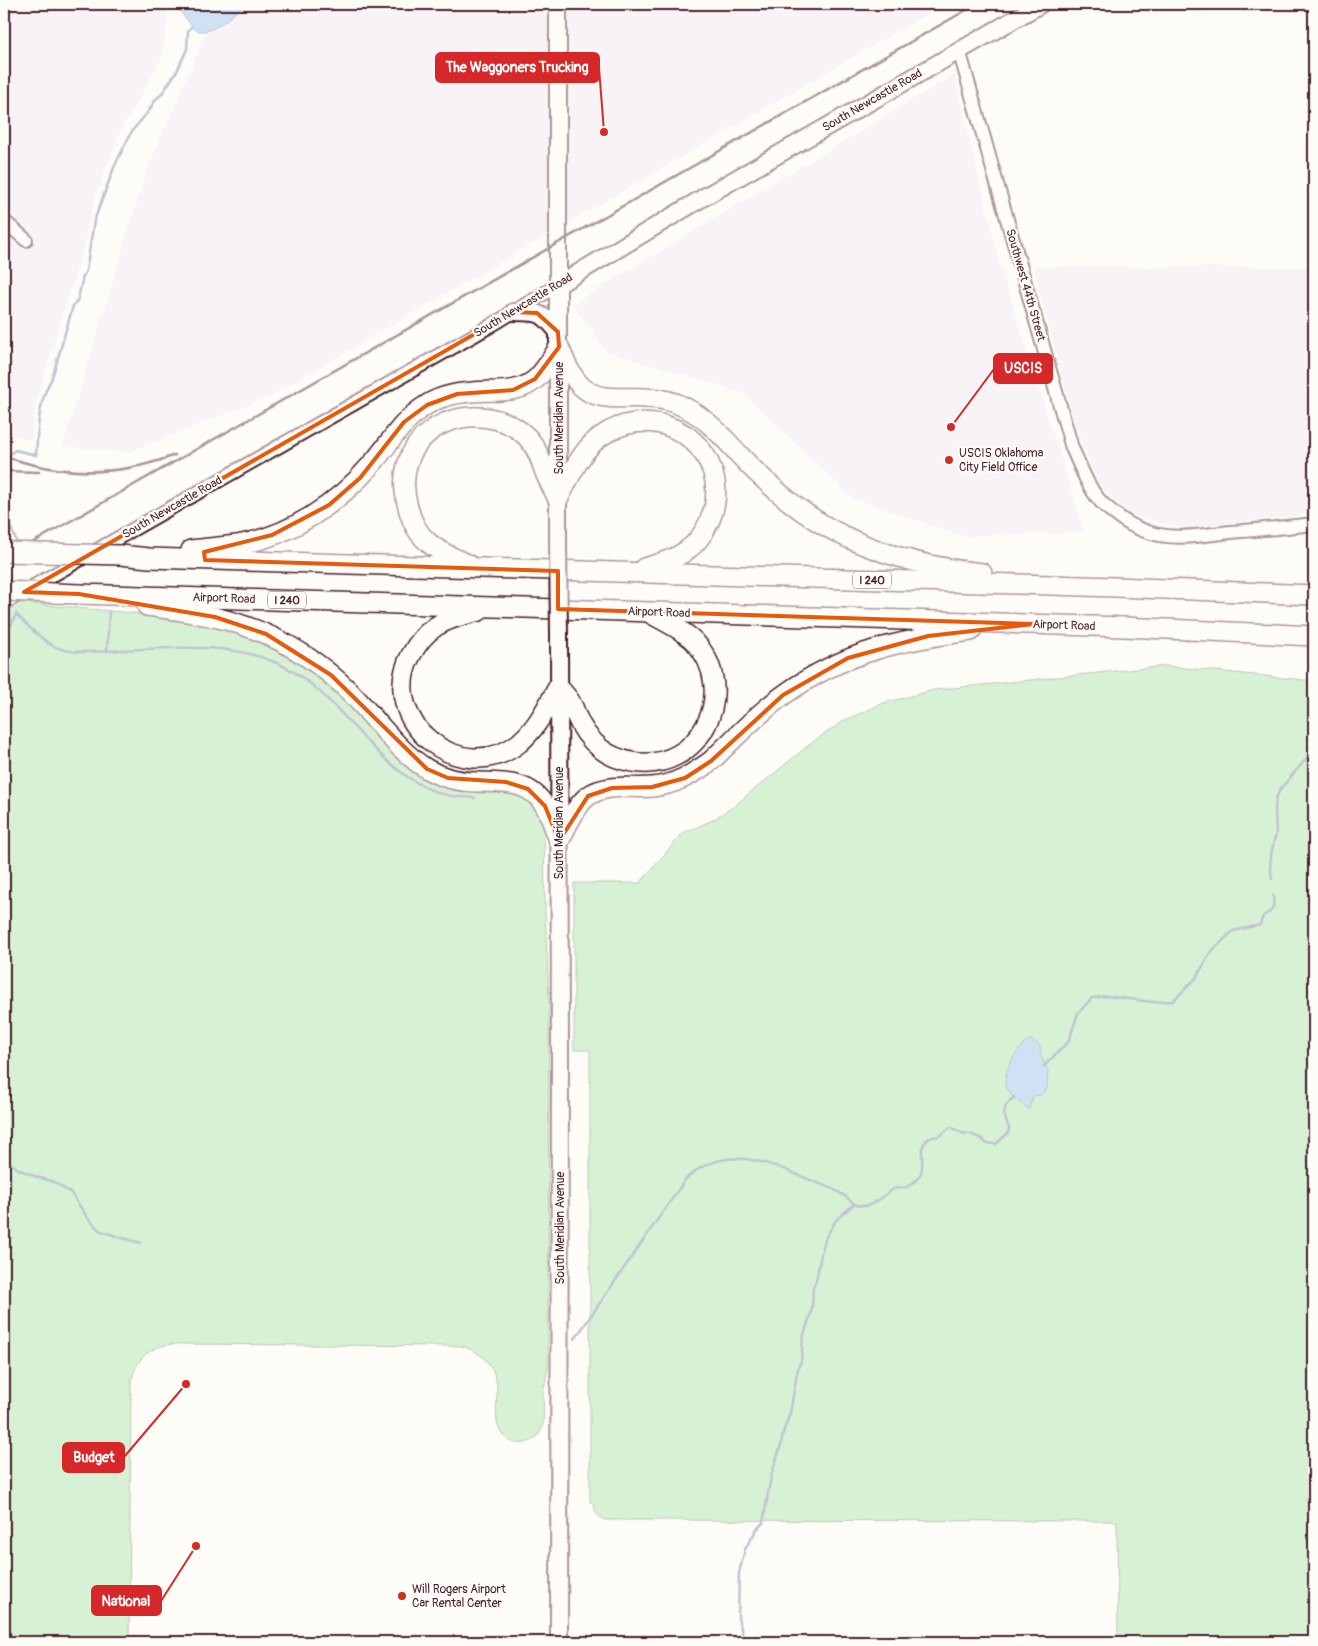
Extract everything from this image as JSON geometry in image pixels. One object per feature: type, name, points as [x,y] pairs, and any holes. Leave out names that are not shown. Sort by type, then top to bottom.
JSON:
[{"type":"highway","points":[[151,556],[237,545],[272,535],[309,518],[344,493],[375,461],[404,422],[427,405],[457,394],[513,390],[524,387],[545,369],[558,339]]},
{"type":"highway","points":[[558,339],[573,376],[583,388],[594,394],[606,397],[655,398],[685,407],[699,415],[713,427],[754,470],[805,513],[858,543],[887,554],[920,563],[970,572],[1115,588]]},
{"type":"highway","points":[[477,568],[440,551],[427,542],[416,528],[409,513],[404,479],[408,462],[416,446],[428,433],[442,424],[472,416],[487,417],[515,428],[528,438],[537,451],[558,499]]},
{"type":"highway","points":[[558,499],[586,450],[599,437],[615,428],[631,423],[660,424],[677,430],[693,441],[705,454],[712,469],[716,503],[711,518],[697,541],[687,550],[665,562],[628,573]]},
{"type":"highway","name":"I 240","points":[[4,552],[1314,595]]},
{"type":"highway","name":"Airport Road","points":[[4,591],[1034,624],[1314,636]]},
{"type":"highway","points":[[79,594],[215,617],[274,638],[312,660],[331,675],[406,752],[427,769],[454,780],[506,782],[528,788],[545,806],[559,841]]},
{"type":"highway","points":[[494,607],[446,621],[436,626],[424,635],[408,660],[403,690],[411,718],[418,730],[438,747],[458,756],[484,757],[509,749],[529,733],[540,719],[558,687],[572,705],[581,726],[590,738],[614,757],[640,763],[654,762],[666,759],[690,746],[706,727],[714,703],[715,689],[710,665],[704,653],[684,632],[646,612]]},
{"type":"highway","points":[[559,841],[576,811],[588,796],[598,791],[612,788],[652,787],[670,784],[685,778],[711,761],[783,695],[824,669],[848,658],[872,649],[928,636],[1034,624]]},
{"type":"main road","name":"South Meridian Avenue","points":[[558,4],[559,1642]]},
{"type":"main road","name":"South Newcastle Road","points":[[558,285],[625,246],[667,218],[1041,4]]},
{"type":"main road","points":[[513,312],[541,314],[547,318],[558,339]]},
{"type":"street","name":"Southwest 44th Street","points":[[959,50],[1072,448],[1088,484],[1097,497],[1112,512],[1125,521],[1148,532],[1162,536],[1196,536],[1314,524]]},
{"type":"street","points":[[4,220],[26,240]]},
{"type":"street","name":"South Newcastle Road","points":[[4,603],[558,285]]},
{"type":"highlighted area","points":[[513,312],[537,313],[558,332],[559,347],[535,379],[513,390],[457,394],[427,405],[404,422],[360,478],[329,505],[272,535],[204,552],[205,560],[558,571],[558,609],[1034,624],[928,636],[848,658],[783,695],[711,761],[685,778],[652,787],[612,788],[588,796],[559,841],[545,806],[528,789],[506,782],[448,778],[427,769],[331,675],[266,634],[215,617],[79,594],[24,592]]},
{"type":"shaded area","points":[[4,4],[169,4],[162,57],[120,132],[96,193],[83,249],[36,400],[31,441],[4,432]]},
{"type":"shaded area","points":[[219,4],[944,4],[268,397],[129,452],[63,446],[147,170]]},
{"type":"shaded area","points":[[954,75],[1001,269],[1084,532],[963,536],[854,499],[743,393],[606,351],[573,304]]},
{"type":"shaded area","points":[[1033,267],[1313,267],[1314,411],[1312,514],[1186,528],[1154,522],[1123,511],[1098,483],[1076,429]]},
{"type":"green space","points":[[13,602],[165,616],[228,625],[313,667],[403,757],[525,791],[544,821],[549,1002],[548,1368],[543,1394],[543,1424],[539,1434],[534,1439],[522,1443],[510,1441],[504,1437],[497,1421],[497,1390],[494,1374],[482,1356],[462,1346],[175,1344],[151,1350],[136,1366],[131,1383],[129,1642],[4,1642],[4,608]]},
{"type":"green space","points":[[1165,666],[1314,681],[1314,1642],[1118,1642],[1117,1521],[605,1520],[597,1513],[593,1503],[590,1502],[590,1050],[574,1050],[574,883],[640,883],[683,833],[711,821],[733,807],[814,741],[845,720],[884,703],[934,690]]},
{"type":"water","points":[[179,4],[244,4],[226,21],[210,30],[202,31],[196,30],[190,24],[181,13]]},
{"type":"water","points":[[1029,1039],[1040,1046],[1041,1056],[1048,1070],[1047,1089],[1041,1095],[1033,1096],[1029,1109],[1013,1098],[1005,1085],[1005,1078],[1012,1060]]},
{"type":"waterway","points":[[10,454],[15,450],[36,455],[41,406],[52,378],[73,306],[78,299],[83,276],[86,271],[94,221],[115,165],[132,131],[161,95],[177,71],[187,49],[188,31],[191,27]]},
{"type":"waterway","points":[[9,463],[6,517],[16,540]]},
{"type":"waterway","points":[[107,651],[109,612]]},
{"type":"waterway","points":[[4,630],[11,625],[16,614],[48,643],[69,651],[202,648],[221,649],[259,656],[277,663],[298,675],[318,690],[369,743],[406,776],[438,793],[456,797],[475,798]]},
{"type":"waterway","points":[[1272,879],[1270,864],[1276,833],[1276,798],[1281,788],[1314,750]]},
{"type":"waterway","points":[[1044,1066],[1069,1041],[1078,1013],[1092,998],[1108,996],[1152,1002],[1173,1001],[1196,978],[1211,952],[1233,931],[1260,925],[1263,916],[1272,908],[1274,903],[1273,896]]},
{"type":"waterway","points":[[745,1642],[738,1618],[739,1573],[745,1549],[757,1529],[763,1523],[771,1476],[790,1413],[801,1361],[803,1338],[812,1310],[813,1287],[826,1237],[836,1220],[854,1204],[867,1206],[894,1189],[908,1186],[916,1180],[922,1170],[922,1149],[927,1140],[932,1137],[941,1135],[951,1127],[962,1133],[982,1139],[986,1143],[996,1144],[1008,1133],[1009,1128],[1004,1115],[1006,1105],[1014,1097]]},
{"type":"waterway","points":[[4,1152],[10,1163],[18,1169],[54,1182],[71,1193],[87,1217],[99,1230],[141,1243]]},
{"type":"waterway","points":[[575,1339],[685,1180],[700,1168],[715,1161],[730,1159],[762,1162],[834,1189],[854,1204]]},
{"type":"railway","points":[[4,559],[977,4]]},
{"type":"railway","points":[[4,456],[46,467],[89,471],[132,467],[175,455]]},
{"type":"railway","points":[[4,471],[39,472]]},
{"type":"place","name":"The Waggoners Trucking","points":[[604,132]]},
{"type":"place","name":"USCIS","points":[[951,427]]},
{"type":"place","name":"USCIS Oklahoma City Field Office","points":[[949,460]]},
{"type":"place","name":"Budget","points":[[186,1384]]},
{"type":"place","name":"National","points":[[196,1546]]},
{"type":"place","name":"Will Rogers Airport Car Rental Center","points":[[402,1596]]}]
